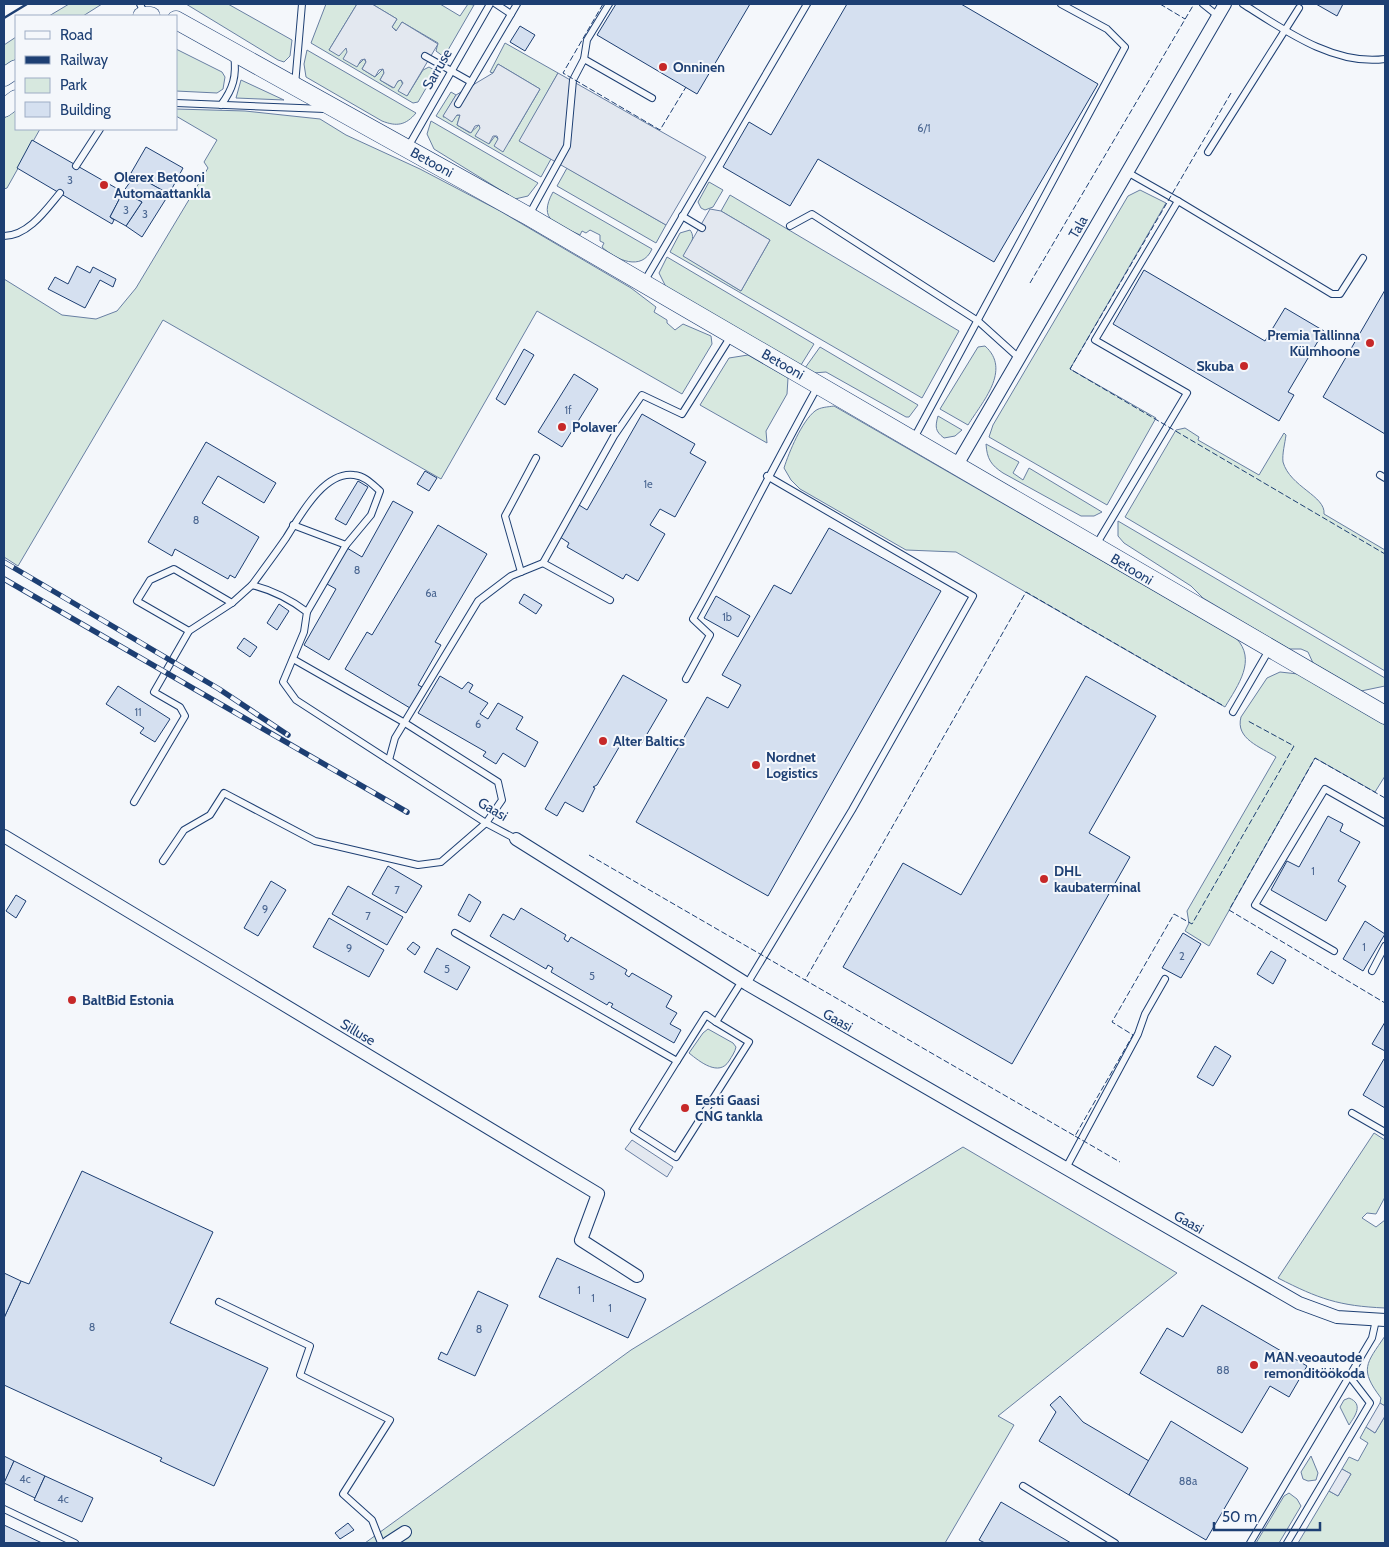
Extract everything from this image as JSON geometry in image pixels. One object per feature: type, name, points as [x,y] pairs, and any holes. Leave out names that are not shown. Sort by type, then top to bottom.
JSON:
[{"type":"street","name":"Tala","points":[[957,465],[1225,4]]},
{"type":"street","name":"Betooni","points":[[178,21],[528,216],[957,465],[1269,650],[1384,712]]},
{"type":"street","points":[[4,77],[15,70]]},
{"type":"street","points":[[4,108],[15,100]]},
{"type":"street","name":"Silluse","points":[[4,836],[598,1194],[581,1240],[637,1276]]},
{"type":"street","name":"Gaasi","points":[[516,840],[745,983],[1299,1302],[1337,1317],[1380,1320]]},
{"type":"street","points":[[388,1543],[405,1532]]},
{"type":"lane","points":[[295,86],[302,4]]},
{"type":"lane","name":"Sarruse","points":[[408,148],[490,4]]},
{"type":"lane","points":[[496,4],[511,14]]},
{"type":"lane","points":[[458,104],[517,4]]},
{"type":"lane","points":[[528,216],[567,146],[573,80],[584,59],[587,40],[609,4]]},
{"type":"lane","points":[[643,283],[807,4]]},
{"type":"lane","points":[[913,440],[1125,47],[1107,29],[1061,4]]},
{"type":"lane","points":[[1203,4],[1218,16]]},
{"type":"lane","points":[[1243,4],[1284,30],[1329,52],[1373,61],[1385,59]]},
{"type":"lane","points":[[1208,152],[1299,8]]},
{"type":"lane","points":[[221,105],[231,92],[235,79],[234,52]]},
{"type":"lane","points":[[425,56],[450,72],[471,82]]},
{"type":"lane","points":[[584,59],[652,98]]},
{"type":"lane","points":[[178,103],[339,110]]},
{"type":"lane","points":[[76,166],[99,130]]},
{"type":"lane","points":[[1127,172],[1332,294],[1340,294],[1345,289],[1363,258]]},
{"type":"lane","points":[[4,236],[9,236],[33,224],[60,193]]},
{"type":"lane","points":[[1095,546],[1187,393],[1095,340],[1178,201]]},
{"type":"lane","points":[[790,226],[812,214],[978,321],[1019,358]]},
{"type":"lane","points":[[682,216],[702,228]]},
{"type":"lane","points":[[389,760],[395,738],[478,601],[511,576],[542,563],[614,436],[642,394],[682,414],[732,335]]},
{"type":"lane","points":[[686,679],[710,635],[692,619],[750,515],[767,476],[819,385]]},
{"type":"lane","points":[[521,572],[505,516],[536,458]]},
{"type":"lane","points":[[134,802],[185,716],[180,707],[154,692],[189,632],[232,603],[252,585],[302,510],[320,489],[337,479],[352,474],[366,479],[380,491],[371,515],[346,544],[307,612],[304,632],[293,659],[404,723],[498,782],[502,800],[486,823],[441,862],[418,865],[315,841],[224,793],[210,816],[184,830],[163,860]]},
{"type":"lane","points":[[716,1022],[745,983],[852,810],[973,596],[767,476]]},
{"type":"lane","points":[[293,525],[346,544]]},
{"type":"lane","points":[[542,563],[610,600]]},
{"type":"lane","points":[[189,632],[137,601],[150,580],[174,569],[232,603]]},
{"type":"lane","points":[[252,585],[293,601],[307,612]]},
{"type":"lane","points":[[1232,712],[1269,650]]},
{"type":"lane","name":"Gaasi","points":[[293,659],[283,682],[296,700],[486,823],[516,840]]},
{"type":"lane","points":[[1334,952],[1255,905],[1326,788],[1385,823]]},
{"type":"lane","points":[[455,933],[676,1061]]},
{"type":"lane","points":[[1372,970],[1385,946]]},
{"type":"lane","points":[[1066,1169],[1138,1034],[1145,1014],[1165,979]]},
{"type":"lane","points":[[706,1016],[716,1022],[749,1042],[676,1156],[634,1130],[706,1016]]},
{"type":"lane","points":[[1352,1113],[1385,1132]]},
{"type":"lane","points":[[219,1302],[310,1346],[300,1375],[390,1420],[343,1494],[372,1520],[382,1543]]},
{"type":"lane","points":[[1250,1543],[1350,1377],[1380,1320]]},
{"type":"lane","points":[[1287,1543],[1370,1403],[1350,1377]]},
{"type":"lane","points":[[1023,1486],[1115,1543]]},
{"type":"lane","points":[[4,1509],[75,1543]]},
{"type":"green space","points":[[69,4],[102,4],[85,15],[51,15]]},
{"type":"green space","points":[[186,4],[228,4],[292,40],[290,56],[284,62],[278,60]]},
{"type":"green space","points":[[326,4],[357,4],[329,50],[346,48],[357,66],[364,59],[366,62],[362,69],[375,77],[383,69],[384,73],[380,80],[393,88],[401,80],[407,96],[423,70],[429,67],[436,71],[418,102],[413,103],[311,43]]},
{"type":"green space","points":[[372,4],[440,4],[460,16],[468,4],[474,5],[444,57],[436,51],[438,43],[402,22],[397,31],[392,27],[397,19]]},
{"type":"green space","points":[[15,38],[15,60],[4,67],[4,45]]},
{"type":"green space","points":[[505,43],[558,73],[520,141],[551,159],[541,177],[436,116],[451,92],[456,95],[443,117],[460,115],[457,125],[470,133],[479,125],[489,144],[495,136],[498,139],[509,142],[540,89],[498,64],[493,73],[490,72]]},
{"type":"green space","points":[[178,50],[222,72],[225,77],[223,89],[217,93],[178,91]]},
{"type":"green space","points":[[307,50],[416,113],[409,120],[401,124],[382,121],[306,77],[304,64]]},
{"type":"green space","points":[[241,80],[284,100],[236,98]]},
{"type":"green space","points":[[178,109],[245,111],[320,119],[346,135],[420,169],[500,211],[631,288],[656,307],[654,312],[667,320],[667,323],[675,330],[683,324],[711,336],[712,344],[682,394],[537,311],[441,479],[163,320],[18,566],[4,557],[4,279],[62,315],[96,319],[117,311],[136,288],[208,168],[204,162],[217,140],[178,117]]},
{"type":"green space","points":[[15,111],[15,130],[39,130],[7,188],[4,189],[4,118]]},
{"type":"green space","points":[[431,121],[538,183],[528,196],[515,199],[434,149],[427,134]]},
{"type":"green space","points":[[567,168],[666,225],[656,243],[557,186]]},
{"type":"green space","points":[[709,182],[723,190],[713,207],[705,210],[701,208],[698,202]]},
{"type":"green space","points":[[1140,190],[1166,203],[1070,369],[1156,418],[1107,505],[989,437],[993,425],[1128,196]]},
{"type":"green space","points":[[553,192],[652,249],[648,256],[642,260],[628,262],[614,256],[602,247],[604,243],[600,241],[600,235],[590,230],[586,233],[582,231],[580,235],[557,224],[548,215],[547,209]]},
{"type":"green space","points":[[730,195],[959,331],[922,398],[670,252],[680,233],[690,230],[693,237],[684,256],[741,291],[770,240],[721,211]]},
{"type":"green space","points":[[667,257],[814,344],[801,365],[666,287],[659,273]]},
{"type":"green space","points":[[985,346],[993,355],[996,365],[995,375],[987,396],[968,425],[940,409],[978,347]]},
{"type":"green space","points":[[820,347],[918,405],[909,417],[906,417],[826,372],[813,373],[805,368]]},
{"type":"green space","points":[[748,355],[788,378],[787,394],[766,431],[767,443],[700,405],[729,358]]},
{"type":"green space","points":[[834,406],[1236,638],[1242,646],[1245,664],[1240,681],[1225,707],[956,552],[906,550],[800,489],[791,480],[784,468],[789,454],[796,437],[810,416],[819,409]]},
{"type":"green space","points":[[938,416],[962,430],[955,436],[944,438],[936,429]]},
{"type":"green space","points":[[1185,428],[1199,437],[1198,440],[1259,475],[1284,433],[1286,435],[1283,462],[1287,471],[1314,496],[1323,508],[1324,514],[1385,550],[1385,671],[1125,517],[1176,430]]},
{"type":"green space","points":[[986,444],[1019,462],[1013,473],[1023,480],[1029,468],[1102,512],[1094,516],[1081,516],[1003,473],[990,461]]},
{"type":"green space","points":[[1118,521],[1385,678],[1385,686],[1361,691],[1313,663],[1308,652],[1301,649],[1289,649],[1203,598],[1191,586],[1124,543],[1118,536]]},
{"type":"green space","points":[[1280,672],[1298,674],[1385,725],[1385,776],[1375,792],[1315,758],[1209,946],[1185,931],[1189,923],[1187,911],[1276,757],[1245,737],[1240,725],[1241,717],[1267,678]]},
{"type":"green space","points":[[708,1029],[733,1043],[736,1047],[729,1061],[720,1068],[709,1066],[689,1053]]},
{"type":"green space","points":[[1374,1133],[1385,1140],[1385,1197],[1376,1214],[1367,1213],[1362,1218],[1376,1227],[1385,1220],[1385,1308],[1330,1300],[1278,1278]]},
{"type":"green space","points":[[963,1147],[1177,1273],[998,1416],[1014,1425],[945,1543],[365,1543],[631,1350]]},
{"type":"green space","points":[[1385,1336],[1385,1406],[1380,1403],[1381,1398],[1370,1380],[1368,1367],[1373,1353]]},
{"type":"green space","points":[[1349,1398],[1356,1403],[1357,1410],[1349,1425],[1340,1407],[1344,1400]]},
{"type":"green space","points":[[1385,1416],[1385,1543],[1298,1543],[1329,1491],[1338,1496],[1351,1474],[1342,1469],[1349,1457],[1358,1461],[1368,1443],[1360,1438],[1366,1427],[1375,1433]]},
{"type":"green space","points":[[1311,1456],[1318,1473],[1316,1480],[1308,1481],[1303,1479],[1301,1472]]},
{"type":"green space","points":[[1289,1493],[1297,1499],[1301,1506],[1279,1543],[1256,1543],[1284,1496]]},
{"type":"shaded area","points":[[357,4],[372,4],[397,19],[392,27],[396,31],[402,22],[438,44],[407,96],[398,91],[403,83],[401,80],[398,81],[394,88],[380,80],[384,73],[383,69],[379,70],[375,77],[362,69],[366,62],[365,59],[361,60],[357,67],[343,59],[347,52],[346,48],[339,56],[329,50]]},
{"type":"shaded area","points":[[498,64],[540,89],[503,152],[494,146],[498,139],[497,136],[493,136],[489,144],[475,136],[480,128],[479,125],[475,126],[471,133],[457,125],[460,115],[457,115],[452,122],[443,116],[456,95],[493,73]]},
{"type":"shaded area","points":[[558,73],[706,157],[666,225],[519,141]]},
{"type":"shaded area","points":[[710,209],[721,211],[770,240],[741,291],[683,256]]},
{"type":"shaded area","points":[[632,1140],[673,1167],[667,1177],[625,1149]]},
{"type":"shaded area","points":[[1380,1403],[1385,1406],[1385,1416],[1375,1433],[1366,1427]]},
{"type":"shaded area","points":[[1342,1469],[1351,1474],[1338,1496],[1329,1491]]},
{"type":"building","points":[[616,4],[750,4],[697,94],[597,35]]},
{"type":"building","points":[[847,4],[961,4],[1098,84],[994,262],[818,159],[790,206],[723,167],[749,122],[771,135]]},
{"type":"building","points":[[1316,4],[1343,4],[1337,16]]},
{"type":"building","points":[[520,26],[535,35],[525,51],[510,42]]},
{"type":"building","points":[[32,140],[123,192],[110,217],[114,220],[112,224],[17,168]]},
{"type":"building","points":[[146,147],[183,168],[169,194],[131,173]]},
{"type":"building","points":[[135,175],[169,194],[142,237],[126,226],[142,202],[123,192]]},
{"type":"building","points":[[123,192],[142,202],[126,226],[110,217]]},
{"type":"building","points":[[77,266],[90,273],[93,267],[116,279],[113,287],[100,280],[85,308],[48,289],[55,277],[68,284]]},
{"type":"building","name":"Skuba","points":[[1144,270],[1265,341],[1285,308],[1324,331],[1288,392],[1294,395],[1279,421],[1113,324]]},
{"type":"building","name":"Premia Tallinna Külmhoone","points":[[1385,290],[1385,434],[1323,397]]},
{"type":"building","points":[[524,349],[534,355],[505,405],[496,399]]},
{"type":"building","points":[[574,374],[598,389],[562,447],[538,432]]},
{"type":"building","points":[[642,414],[695,444],[690,453],[706,462],[675,517],[660,509],[650,525],[665,534],[638,581],[626,574],[623,579],[567,547],[569,543],[560,537],[579,505],[587,510]]},
{"type":"building","points":[[206,442],[276,483],[264,503],[218,476],[202,503],[259,537],[235,578],[230,575],[228,579],[175,549],[172,556],[148,542]]},
{"type":"building","points":[[425,471],[437,478],[429,491],[417,484]]},
{"type":"building","points":[[358,481],[368,487],[346,525],[335,519]]},
{"type":"building","points":[[393,501],[413,512],[329,660],[304,645],[336,589],[327,584],[347,548],[362,557]]},
{"type":"building","points":[[438,525],[487,554],[435,642],[441,645],[418,685],[422,687],[410,708],[345,669],[367,632],[372,635]]},
{"type":"building","name":"Nordnet Logistics","points":[[829,528],[941,591],[768,896],[636,822],[707,697],[728,708],[741,685],[722,675],[774,585],[791,594]]},
{"type":"building","points":[[524,594],[542,605],[536,614],[519,603]]},
{"type":"building","points":[[716,596],[750,616],[738,637],[704,618]]},
{"type":"building","points":[[279,604],[289,611],[277,630],[267,623]]},
{"type":"building","points":[[244,638],[257,647],[250,657],[237,648]]},
{"type":"building","name":"Alter Baltics","points":[[623,675],[667,700],[640,746],[625,737],[597,785],[593,787],[595,788],[583,812],[565,802],[557,816],[545,809]]},
{"type":"building","points":[[440,676],[462,689],[468,682],[473,685],[469,692],[488,703],[480,714],[488,719],[498,703],[523,717],[516,729],[538,742],[525,767],[503,753],[496,764],[483,756],[486,752],[418,713]]},
{"type":"building","name":"DHL kaubaterminal","points":[[1086,676],[1156,716],[1089,833],[1130,857],[1012,1064],[843,967],[903,863],[961,895]]},
{"type":"building","points":[[118,686],[170,719],[155,742],[140,733],[144,728],[106,704]]},
{"type":"building","points":[[1328,816],[1343,824],[1340,831],[1360,842],[1338,881],[1346,886],[1326,921],[1271,890],[1287,861],[1299,867]]},
{"type":"building","points":[[388,866],[422,886],[406,913],[372,894]]},
{"type":"building","points":[[271,881],[286,890],[258,936],[244,928]]},
{"type":"building","points":[[348,886],[403,917],[387,945],[332,914]]},
{"type":"building","points":[[469,894],[481,902],[470,922],[458,915]]},
{"type":"building","points":[[16,895],[26,901],[16,918],[6,911]]},
{"type":"building","points":[[521,908],[566,935],[564,939],[568,942],[571,937],[627,970],[625,974],[629,977],[632,973],[672,996],[666,1007],[677,1013],[670,1024],[681,1030],[674,1043],[611,1007],[613,1004],[609,1002],[607,1005],[551,972],[553,968],[548,965],[546,969],[490,936],[503,914],[514,920]]},
{"type":"building","points":[[329,918],[384,950],[369,977],[313,947]]},
{"type":"building","points":[[1365,921],[1385,934],[1363,971],[1343,959]]},
{"type":"building","points":[[1183,933],[1201,944],[1181,978],[1162,968]]},
{"type":"building","points":[[413,942],[420,947],[415,955],[407,949]]},
{"type":"building","points":[[437,948],[470,967],[457,990],[424,972]]},
{"type":"building","points":[[1271,951],[1286,960],[1273,984],[1257,974]]},
{"type":"building","points":[[1385,1022],[1385,1051],[1372,1044]]},
{"type":"building","points":[[1215,1046],[1231,1056],[1213,1086],[1197,1077]]},
{"type":"building","points":[[1385,1060],[1385,1108],[1363,1095]]},
{"type":"building","points":[[82,1171],[213,1232],[170,1323],[268,1368],[214,1486],[160,1461],[162,1458],[4,1385],[4,1318],[21,1281],[29,1284]]},
{"type":"building","points":[[557,1258],[646,1299],[628,1338],[539,1297]]},
{"type":"building","points":[[4,1273],[21,1281],[4,1318]]},
{"type":"building","points":[[478,1291],[508,1305],[475,1376],[438,1359],[441,1352],[447,1355]]},
{"type":"building","points":[[1202,1305],[1307,1366],[1289,1397],[1270,1386],[1242,1433],[1140,1373],[1167,1328],[1183,1337]]},
{"type":"building","points":[[1060,1396],[1083,1422],[1149,1461],[1129,1495],[1039,1441],[1056,1412],[1050,1405]]},
{"type":"building","points":[[1171,1421],[1248,1468],[1206,1540],[1129,1495]]},
{"type":"building","points":[[4,1456],[14,1461],[4,1484]]},
{"type":"building","points":[[14,1461],[45,1476],[35,1498],[4,1483]]},
{"type":"building","points":[[45,1476],[93,1498],[82,1522],[34,1500]]},
{"type":"building","points":[[1001,1502],[1071,1543],[985,1543],[979,1540]]},
{"type":"building","points":[[348,1523],[354,1530],[340,1539],[335,1533]]},
{"type":"building","points":[[4,1525],[42,1543],[4,1543]]},
{"type":"railway","points":[[4,562],[219,689],[288,735]]},
{"type":"railway","points":[[4,579],[407,812]]},
{"type":"fence","points":[[603,4],[563,73],[660,130],[686,87]]},
{"type":"fence","points":[[1160,4],[1185,19]]},
{"type":"fence","points":[[1030,283],[1194,4]]},
{"type":"fence","points":[[1231,93],[1070,369],[1385,554]]},
{"type":"fence","points":[[1222,705],[1026,592],[805,980],[1075,1136],[1133,1035],[1112,1022],[1174,914],[1192,924],[1294,746],[1248,721]]},
{"type":"fence","points":[[1385,798],[1315,758],[1229,910],[1385,1003]]},
{"type":"fence","points":[[589,855],[805,980]]},
{"type":"fence","points":[[1075,1136],[1120,1162]]},
{"type":"wall","points":[[4,18],[27,4]]},
{"type":"place","name":"Onninen","points":[[663,67]]},
{"type":"place","name":"Olerex Betooni Automaattankla","points":[[104,185]]},
{"type":"place","name":"Premia Tallinna Külmhoone","points":[[1370,343]]},
{"type":"place","name":"Skuba","points":[[1244,366]]},
{"type":"place","name":"Polaver","points":[[562,427]]},
{"type":"place","name":"Alter Baltics","points":[[603,741]]},
{"type":"place","name":"Nordnet Logistics","points":[[756,765]]},
{"type":"place","name":"DHL kaubaterminal","points":[[1044,879]]},
{"type":"place","name":"BaltBid Estonia","points":[[72,1000]]},
{"type":"place","name":"Eesti Gaasi CNG tankla","points":[[685,1108]]},
{"type":"place","name":"MAN veoautode remonditöökoda","points":[[1254,1365]]}]
